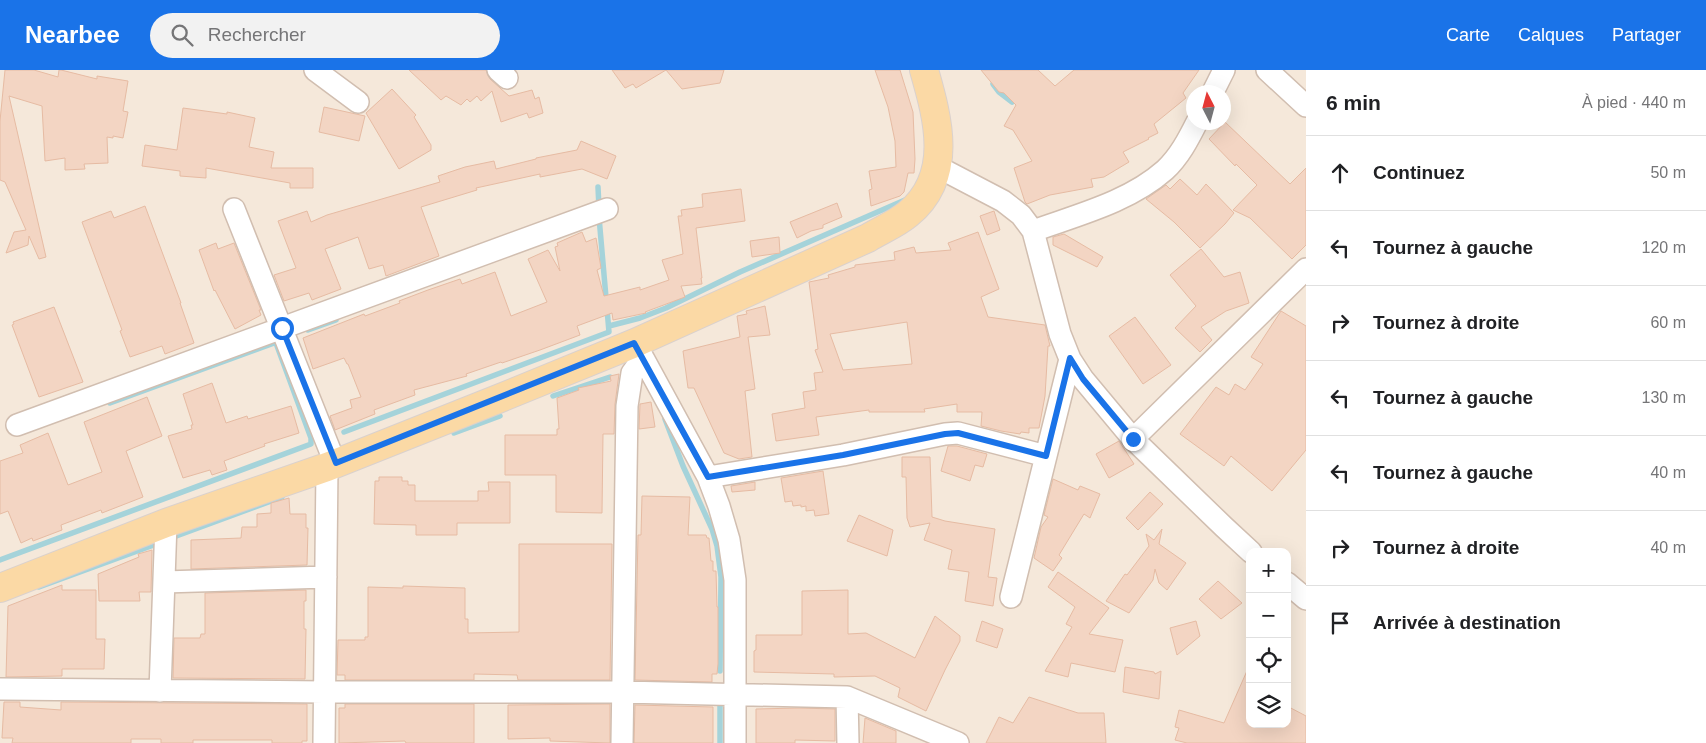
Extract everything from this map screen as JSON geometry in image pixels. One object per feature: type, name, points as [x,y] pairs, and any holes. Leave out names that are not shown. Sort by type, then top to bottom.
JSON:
[{"type":"main road","points":[[0,588],[166,523],[331,465],[639,351],[868,238],[908,214],[925,195],[938,167],[939,134],[933,101],[924,70]]},
{"type":"street","points":[[315,70],[358,102]]},
{"type":"street","points":[[1216,85],[1224,70]]},
{"type":"street","points":[[1267,70],[1306,106]]},
{"type":"street","points":[[1033,231],[1141,188],[1165,170],[1184,148],[1193,130]]},
{"type":"street","points":[[938,167],[1003,201],[1021,215],[1033,231],[1060,334],[1070,358],[1083,379],[1133,439],[1247,548]]},
{"type":"street","points":[[234,209],[282,328],[331,465],[326,577],[324,743]]},
{"type":"street","points":[[17,425],[607,209]]},
{"type":"street","points":[[1133,439],[1306,269]]},
{"type":"street","points":[[639,351],[708,477],[720,506],[730,540],[733,570],[735,743]]},
{"type":"street","points":[[622,743],[627,406],[632,373],[639,351]]},
{"type":"street","points":[[1011,596],[1070,358]]},
{"type":"street","points":[[708,477],[843,455],[958,433],[1046,456]]},
{"type":"street","points":[[160,691],[166,523]]},
{"type":"street","points":[[164,582],[326,577]]},
{"type":"street","points":[[1291,586],[1306,599]]},
{"type":"street","points":[[0,689],[622,692],[847,697],[958,743]]},
{"type":"street","points":[[847,697],[848,743]]},
{"type":"shaded area","points":[[0,70],[1306,70],[1306,743],[0,743]]},
{"type":"building","points":[[5,70],[34,70],[58,77],[59,70],[61,70],[97,79],[97,76],[128,81],[123,111],[128,112],[123,138],[107,137],[108,163],[84,164],[85,169],[65,170],[65,158],[45,161],[42,106],[9,96],[46,257],[39,259],[29,236],[28,245],[6,253],[14,232],[26,230],[5,182],[0,180],[0,121]]},
{"type":"building","points":[[409,70],[486,70],[490,79],[509,96],[532,90],[535,99],[539,97],[543,113],[529,118],[527,113],[501,122],[492,91],[481,101],[477,96],[470,102],[467,99],[461,105],[446,96],[441,100]]},
{"type":"building","points":[[612,70],[666,70],[636,88],[633,84],[625,88]]},
{"type":"building","points":[[666,70],[724,70],[720,83],[682,89]]},
{"type":"building","points":[[875,70],[900,70],[913,112],[915,159],[914,173],[908,173],[904,192],[900,196],[871,206],[869,190],[872,189],[869,171],[896,167],[895,141],[888,107]]},
{"type":"building","points":[[981,70],[1038,70],[1055,86],[1074,70],[1199,70],[1189,85],[1186,85],[1183,93],[1186,98],[1154,124],[1158,133],[1123,152],[1129,162],[1104,177],[1091,179],[1093,187],[1050,195],[1027,204],[1014,168],[1032,161],[1013,130],[1004,126],[1016,105],[1004,93],[999,92]]},
{"type":"building","points":[[392,89],[416,115],[414,117],[431,145],[431,150],[399,169],[366,113]]},
{"type":"building","points":[[324,107],[365,116],[359,141],[319,132]]},
{"type":"building","points":[[183,108],[227,114],[227,112],[255,118],[249,147],[274,152],[271,168],[313,168],[313,188],[290,188],[290,183],[206,168],[206,178],[180,176],[180,171],[142,166],[145,145],[177,150]]},
{"type":"building","points":[[1231,128],[1290,184],[1306,168],[1306,245],[1292,259],[1250,218],[1233,210],[1257,185],[1236,164],[1235,166],[1209,139],[1217,130],[1231,130]]},
{"type":"building","points":[[581,141],[616,156],[607,179],[582,169],[540,177],[540,174],[476,188],[477,190],[421,207],[439,256],[386,276],[383,265],[369,269],[358,237],[325,249],[341,289],[312,300],[309,293],[284,301],[274,275],[296,268],[278,221],[307,211],[311,222],[327,215],[440,182],[438,176],[465,167],[494,161],[496,169],[536,158],[577,150]]},
{"type":"building","points":[[1180,179],[1197,195],[1206,184],[1234,213],[1200,248],[1174,222],[1146,199],[1166,185],[1170,189]]},
{"type":"building","points":[[741,189],[745,221],[696,228],[702,284],[681,286],[685,297],[646,313],[613,320],[612,313],[577,326],[580,335],[466,374],[467,376],[414,390],[415,395],[374,410],[375,414],[335,430],[330,416],[352,408],[350,400],[361,397],[344,358],[313,369],[303,338],[460,279],[462,284],[495,272],[511,316],[547,302],[528,259],[548,250],[560,271],[555,247],[558,246],[557,243],[582,232],[586,242],[596,238],[601,268],[597,270],[604,296],[640,287],[640,290],[669,280],[662,260],[683,254],[678,216],[682,216],[681,210],[703,207],[702,194]]},
{"type":"building","points":[[837,203],[842,217],[823,225],[823,228],[811,231],[797,238],[790,222]]},
{"type":"building","points":[[145,206],[194,343],[165,354],[162,346],[130,357],[120,331],[122,330],[82,222],[111,211],[114,218]]},
{"type":"building","points":[[994,211],[1000,230],[987,235],[980,216]]},
{"type":"building","points":[[978,232],[999,289],[981,297],[988,317],[1045,325],[1050,346],[1048,346],[1045,396],[1039,428],[1029,428],[1029,433],[1021,432],[1020,434],[981,426],[982,412],[957,412],[957,404],[924,409],[925,412],[869,412],[869,410],[816,417],[819,435],[776,441],[772,414],[805,408],[803,392],[816,390],[814,373],[823,372],[815,350],[818,349],[809,282],[829,278],[828,275],[855,267],[855,265],[895,260],[894,252],[914,247],[916,253],[951,250],[948,243]],"holes":[[[907,322],[912,364],[843,370],[830,334]]]},
{"type":"building","points":[[1064,234],[1103,257],[1097,267],[1053,245],[1053,237]]},
{"type":"building","points":[[779,237],[780,253],[752,257],[750,241]]},
{"type":"building","points":[[216,243],[218,249],[234,243],[261,310],[259,310],[261,315],[235,329],[214,291],[199,250]]},
{"type":"building","points":[[1201,249],[1224,277],[1240,272],[1249,303],[1226,311],[1201,327],[1212,340],[1200,352],[1175,328],[1196,306],[1170,275]]},
{"type":"building","points":[[765,306],[770,335],[748,337],[755,389],[745,391],[752,457],[739,459],[724,453],[694,388],[688,388],[683,351],[740,337],[737,316],[747,314],[746,311]]},
{"type":"building","points":[[54,307],[83,382],[39,397],[12,325],[14,324],[13,322]]},
{"type":"building","points":[[1281,311],[1306,326],[1306,450],[1272,491],[1231,456],[1224,466],[1180,434],[1216,387],[1229,395],[1235,384],[1245,390],[1263,364],[1251,357]]},
{"type":"building","points":[[1135,317],[1171,365],[1143,384],[1109,336]]},
{"type":"building","points":[[619,374],[614,434],[603,434],[602,513],[556,512],[556,475],[505,475],[505,435],[557,435],[557,429],[559,429],[557,398],[579,390],[578,388],[611,381],[610,376]]},
{"type":"building","points":[[212,383],[226,423],[247,416],[248,419],[291,406],[299,433],[264,444],[265,446],[224,461],[227,470],[212,475],[210,470],[183,478],[168,436],[192,429],[191,425],[193,425],[183,394]]},
{"type":"building","points":[[147,397],[162,436],[126,451],[143,497],[102,513],[101,510],[61,525],[62,530],[33,541],[32,538],[21,543],[8,511],[0,514],[0,461],[23,453],[20,445],[48,433],[68,485],[102,472],[84,422]]},
{"type":"building","points":[[651,402],[655,427],[639,429],[640,404]]},
{"type":"building","points":[[1119,441],[1134,464],[1109,478],[1096,454]]},
{"type":"building","points":[[948,446],[957,446],[987,454],[983,467],[975,465],[970,481],[941,471]]},
{"type":"building","points":[[902,457],[930,457],[932,517],[995,529],[988,577],[997,578],[993,606],[965,601],[969,572],[948,569],[952,550],[924,540],[930,523],[910,527],[907,518],[906,477],[902,477]]},
{"type":"building","points":[[823,471],[829,514],[815,516],[814,510],[806,511],[806,506],[793,506],[792,501],[785,502],[781,478]]},
{"type":"building","points":[[379,477],[402,477],[402,481],[408,481],[408,485],[415,485],[415,501],[478,501],[478,491],[489,491],[488,482],[510,482],[510,523],[457,523],[457,535],[416,535],[416,525],[374,524],[375,481],[379,481]]},
{"type":"building","points":[[1053,479],[1078,490],[1080,486],[1100,494],[1090,518],[1084,514],[1059,555],[1062,558],[1053,571],[1034,558],[1041,527],[1048,517],[1044,515]]},
{"type":"building","points":[[755,482],[755,490],[732,492],[731,486]]},
{"type":"building","points":[[1150,492],[1163,504],[1138,530],[1126,518]]},
{"type":"building","points":[[642,496],[690,497],[688,535],[706,535],[709,538],[713,571],[716,571],[718,607],[718,664],[717,674],[712,674],[712,682],[635,680],[638,535],[641,535]]},
{"type":"building","points":[[289,498],[290,514],[306,514],[306,528],[308,528],[307,565],[191,569],[191,540],[241,538],[242,527],[257,527],[257,514],[271,513],[271,503]]},
{"type":"building","points":[[859,515],[893,530],[887,556],[847,541]]},
{"type":"building","points":[[1162,529],[1159,544],[1186,563],[1167,590],[1159,583],[1155,569],[1153,580],[1129,613],[1106,601],[1125,574],[1127,575],[1149,546],[1146,534],[1154,540]]},
{"type":"building","points":[[519,544],[612,544],[610,680],[518,680],[517,675],[474,674],[474,680],[345,680],[345,675],[337,675],[338,640],[365,640],[365,637],[368,637],[368,587],[465,588],[465,619],[468,619],[468,633],[519,632]]},
{"type":"building","points":[[152,550],[151,592],[139,592],[140,601],[99,601],[98,574],[139,557],[138,554]]},
{"type":"building","points":[[1058,572],[1109,608],[1089,634],[1123,640],[1115,672],[1071,663],[1068,677],[1045,671],[1072,627],[1066,624],[1075,607],[1048,587]]},
{"type":"building","points":[[1218,581],[1242,603],[1221,619],[1199,599]]},
{"type":"building","points":[[62,585],[62,590],[96,590],[96,639],[105,639],[104,669],[62,669],[62,676],[6,677],[8,606]]},
{"type":"building","points":[[306,590],[306,601],[304,601],[304,629],[306,629],[305,679],[173,678],[174,638],[200,638],[201,634],[205,634],[205,593]]},
{"type":"building","points":[[848,590],[848,634],[866,633],[915,658],[935,616],[960,636],[960,641],[926,711],[898,697],[900,688],[875,676],[834,677],[834,674],[754,672],[756,635],[802,635],[802,591]]},
{"type":"building","points":[[982,621],[1003,629],[997,648],[976,641]]},
{"type":"building","points":[[1196,621],[1200,636],[1177,655],[1170,628]]},
{"type":"building","points":[[1125,667],[1154,672],[1155,674],[1161,671],[1159,699],[1123,692]]},
{"type":"building","points":[[1246,673],[1246,728],[1291,728],[1291,708],[1306,716],[1306,743],[1187,743],[1175,740],[1179,728],[1175,727],[1179,710],[1224,723]]},
{"type":"building","points":[[1029,697],[1078,713],[1104,713],[1106,743],[986,743],[999,717],[1013,723]]},
{"type":"building","points":[[4,702],[20,702],[20,707],[61,710],[61,702],[307,704],[307,741],[302,741],[302,743],[272,743],[272,740],[193,740],[193,743],[161,743],[161,739],[131,739],[131,743],[12,743],[13,738],[2,738]]},
{"type":"building","points":[[345,704],[474,704],[474,743],[406,743],[405,741],[339,743],[339,708],[345,708]]},
{"type":"building","points":[[610,704],[610,743],[550,741],[550,738],[508,739],[508,705]]},
{"type":"building","points":[[635,705],[713,707],[713,743],[634,743]]},
{"type":"building","points":[[756,709],[835,709],[835,741],[795,740],[795,743],[756,743]]},
{"type":"building","points":[[865,718],[896,731],[896,743],[863,743]]},
{"type":"waterway","points":[[993,84],[999,92],[1012,102]]},
{"type":"waterway","points":[[598,187],[599,208]]},
{"type":"waterway","points":[[609,326],[640,318],[666,308],[740,272],[905,200]]},
{"type":"waterway","points":[[344,432],[609,332],[599,217]]},
{"type":"waterway","points":[[308,330],[336,320]]},
{"type":"waterway","points":[[110,403],[277,342]]},
{"type":"waterway","points":[[0,560],[311,444],[311,438],[276,343]]},
{"type":"waterway","points":[[553,396],[610,377]]},
{"type":"waterway","points":[[454,433],[500,416]]},
{"type":"waterway","points":[[665,419],[683,466],[712,529],[717,546],[721,577],[720,671]]},
{"type":"waterway","points":[[171,538],[282,497]]},
{"type":"waterway","points":[[39,587],[162,542]]},
{"type":"waterway","points":[[720,700],[720,743]]},
{"type":"route","points":[[282,328],[336,463],[634,343],[708,477],[843,455],[958,433],[1046,456],[1070,358],[1083,379],[1133,439]]}]
